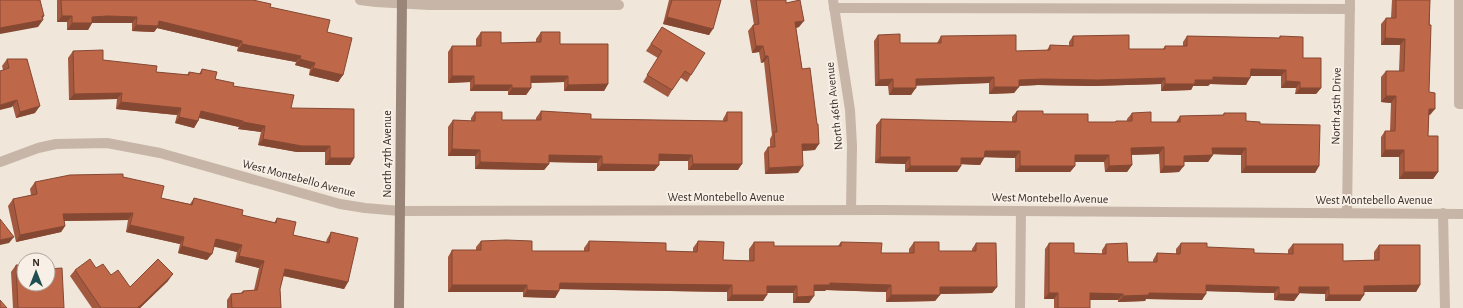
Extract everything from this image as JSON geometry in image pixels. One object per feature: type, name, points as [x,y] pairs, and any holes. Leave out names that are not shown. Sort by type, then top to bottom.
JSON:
[{"type":"street","points":[[360,0],[429,5],[619,5]]},
{"type":"street","points":[[1459,0],[1461,104]]},
{"type":"street","name":"North 47th Avenue","points":[[400,308],[402,2]]},
{"type":"street","points":[[834,4],[1350,4]]},
{"type":"street","name":"North 46th Avenue","points":[[834,4],[850,110],[852,146],[851,210]]},
{"type":"street","name":"North 45th Drive","points":[[1347,213],[1350,4]]},
{"type":"street","name":"West Montebello Avenue","points":[[0,162],[38,148],[56,144],[107,143],[160,153],[340,204],[400,211],[851,210],[1463,214]]},
{"type":"street","points":[[1020,308],[1021,211]]},
{"type":"street","points":[[1443,214],[1445,308]]},
{"type":"building","points":[[0,0],[40,0],[44,16],[42,16],[43,20],[0,28]]},
{"type":"building","points":[[61,0],[253,0],[271,4],[270,7],[330,20],[327,32],[352,38],[343,75],[313,68],[315,63],[300,59],[301,56],[242,44],[242,41],[159,21],[158,26],[136,25],[137,17],[108,16],[92,17],[92,23],[72,23],[72,16],[62,16]]},
{"type":"building","points":[[672,0],[721,0],[713,29],[667,17]]},
{"type":"building","points":[[756,0],[786,0],[786,3],[800,0],[804,21],[795,22],[802,69],[810,68],[818,124],[819,144],[802,144],[803,166],[769,168],[768,147],[775,147],[774,132],[777,132],[768,56],[765,56],[763,46],[756,46],[753,25],[759,24]]},
{"type":"building","points":[[1396,0],[1430,0],[1429,25],[1431,25],[1429,92],[1435,93],[1435,109],[1429,109],[1428,136],[1438,136],[1438,172],[1404,172],[1404,150],[1385,150],[1385,131],[1395,131],[1396,96],[1386,96],[1386,71],[1404,71],[1405,39],[1385,38],[1386,18],[1396,18]]},
{"type":"building","points":[[662,27],[705,53],[691,75],[685,71],[672,90],[647,75],[662,51],[651,44]]},
{"type":"building","points":[[481,32],[501,32],[501,43],[541,42],[541,32],[560,32],[560,44],[608,44],[608,84],[568,85],[568,76],[531,76],[531,88],[512,88],[512,85],[474,85],[474,76],[452,76],[452,46],[481,46]]},
{"type":"building","points":[[900,34],[900,43],[941,43],[941,36],[1016,35],[1016,51],[1050,50],[1050,45],[1073,46],[1073,36],[1129,35],[1129,49],[1165,49],[1165,46],[1187,46],[1187,36],[1303,37],[1303,58],[1321,58],[1321,88],[1300,88],[1300,82],[1286,81],[1286,70],[1251,69],[1250,78],[1213,77],[1213,80],[1195,80],[1195,84],[1165,84],[1165,78],[1098,80],[1043,79],[1019,80],[1019,87],[994,87],[994,77],[916,79],[916,88],[893,88],[893,79],[879,80],[878,35]]},
{"type":"building","points":[[103,50],[103,60],[157,66],[156,72],[189,75],[189,72],[201,74],[202,69],[217,72],[215,79],[234,83],[233,86],[294,95],[291,108],[354,109],[354,158],[330,158],[330,146],[302,146],[263,139],[265,126],[201,111],[198,121],[179,117],[181,108],[121,102],[122,93],[74,94],[73,51]]},
{"type":"building","points":[[7,59],[27,59],[40,106],[20,112],[17,100],[0,105],[0,71],[9,68]]},
{"type":"building","points":[[541,111],[591,114],[591,119],[727,121],[727,112],[742,112],[742,164],[693,164],[692,155],[659,154],[659,165],[602,164],[602,156],[549,155],[549,164],[480,162],[480,150],[452,149],[453,120],[475,121],[475,112],[502,112],[502,120],[541,120]]},
{"type":"building","points":[[1017,111],[1043,111],[1043,114],[1088,114],[1088,122],[1132,121],[1132,113],[1151,112],[1151,122],[1180,122],[1180,116],[1246,113],[1246,121],[1260,122],[1260,124],[1320,125],[1319,166],[1246,166],[1246,148],[1212,148],[1213,155],[1184,156],[1184,166],[1164,166],[1164,147],[1131,148],[1132,165],[1109,166],[1109,155],[1075,155],[1075,166],[1020,166],[1020,151],[985,151],[984,158],[961,158],[961,166],[910,166],[910,157],[880,157],[881,119],[1016,122]]},
{"type":"building","points":[[123,174],[123,177],[164,186],[161,198],[192,205],[194,198],[243,210],[242,215],[276,223],[277,218],[296,222],[293,235],[329,243],[331,232],[358,238],[348,282],[285,269],[280,289],[281,308],[232,308],[231,294],[257,290],[264,261],[239,256],[242,245],[216,239],[212,254],[182,246],[184,237],[130,225],[133,213],[63,214],[65,226],[20,235],[13,199],[37,194],[35,182],[70,175]]},
{"type":"building","points":[[0,219],[14,237],[0,240]]},
{"type":"building","points":[[481,241],[532,241],[532,251],[589,251],[589,241],[666,243],[666,251],[697,252],[698,241],[724,242],[723,260],[754,261],[754,242],[774,242],[774,246],[841,246],[841,242],[882,243],[881,253],[914,253],[914,242],[939,242],[939,251],[976,251],[976,243],[996,243],[997,287],[940,287],[940,295],[891,295],[891,285],[830,283],[830,285],[814,285],[814,296],[797,297],[797,286],[767,286],[767,295],[732,295],[732,285],[560,283],[559,291],[527,290],[527,285],[452,285],[452,250],[481,250]]},
{"type":"building","points":[[1049,243],[1074,243],[1074,253],[1106,254],[1106,244],[1127,243],[1128,262],[1157,262],[1157,253],[1180,254],[1181,243],[1207,243],[1207,247],[1254,249],[1254,253],[1293,254],[1293,244],[1343,244],[1343,261],[1379,260],[1379,245],[1420,245],[1420,285],[1364,286],[1364,295],[1329,295],[1329,287],[1299,287],[1299,294],[1279,294],[1279,287],[1206,285],[1206,294],[1149,293],[1149,295],[1123,296],[1123,294],[1090,293],[1090,308],[1058,308],[1058,293],[1049,293]]},
{"type":"building","points":[[90,259],[96,268],[103,264],[111,275],[118,270],[130,287],[158,259],[173,274],[137,308],[101,308],[75,270]]},
{"type":"building","points":[[56,268],[62,268],[64,308],[18,308],[17,292],[56,292]]},
{"type":"building","points":[[0,300],[7,308],[0,308]]}]
